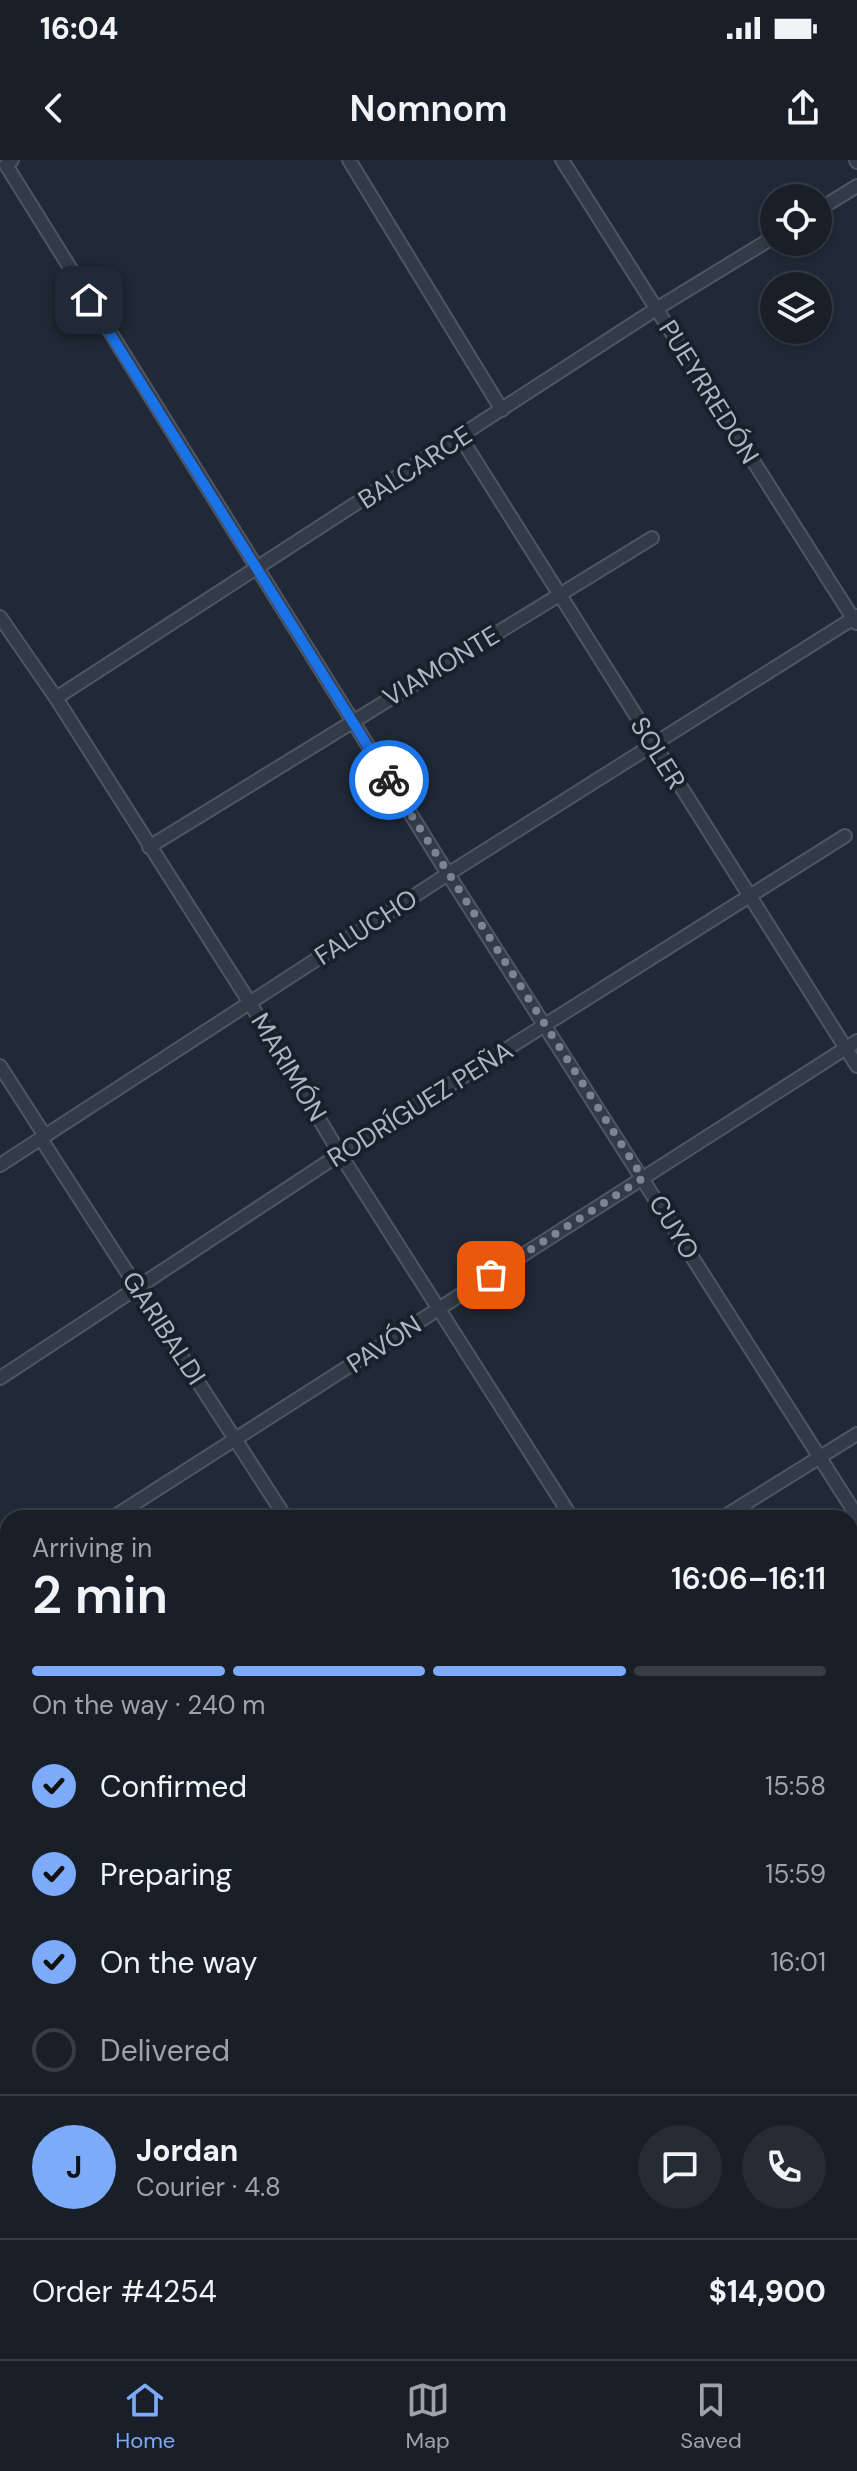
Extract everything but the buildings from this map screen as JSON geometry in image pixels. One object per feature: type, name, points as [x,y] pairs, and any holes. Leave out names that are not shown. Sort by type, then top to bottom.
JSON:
[{"type":"street","points":[[349,160],[502,410]]},
{"type":"street","name":"PUEYRREDÓN","points":[[562,160],[856,620]]},
{"type":"street","name":"CUYO","points":[[9,163],[351,720],[853,1510]]},
{"type":"street","points":[[832,201],[857,186]]},
{"type":"street","name":"BALCARCE","points":[[56,698],[656,309],[760,246]]},
{"type":"street","name":"SOLER","points":[[461,438],[749,896],[851,1045],[857,1066]]},
{"type":"street","name":"VIAMONTE","points":[[149,847],[351,720],[652,538]]},
{"type":"street","name":"MARIMÓN","points":[[0,617],[56,698],[250,1003],[340,1154],[567,1510]]},
{"type":"street","name":"FALUCHO","points":[[0,1165],[448,874],[856,620]]},
{"type":"street","name":"RODRÍGUEZ PEÑA","points":[[0,1378],[340,1154],[845,836]]},
{"type":"street","name":"PAVÓN","points":[[125,1510],[851,1045]]},
{"type":"street","name":"GARIBALDI","points":[[0,1066],[281,1510]]},
{"type":"street","points":[[735,1510],[857,1434]]},
{"type":"way so far","points":[[389,780],[643,1178],[491,1275]]},
{"type":"route","points":[[89,300],[389,780]]}]
